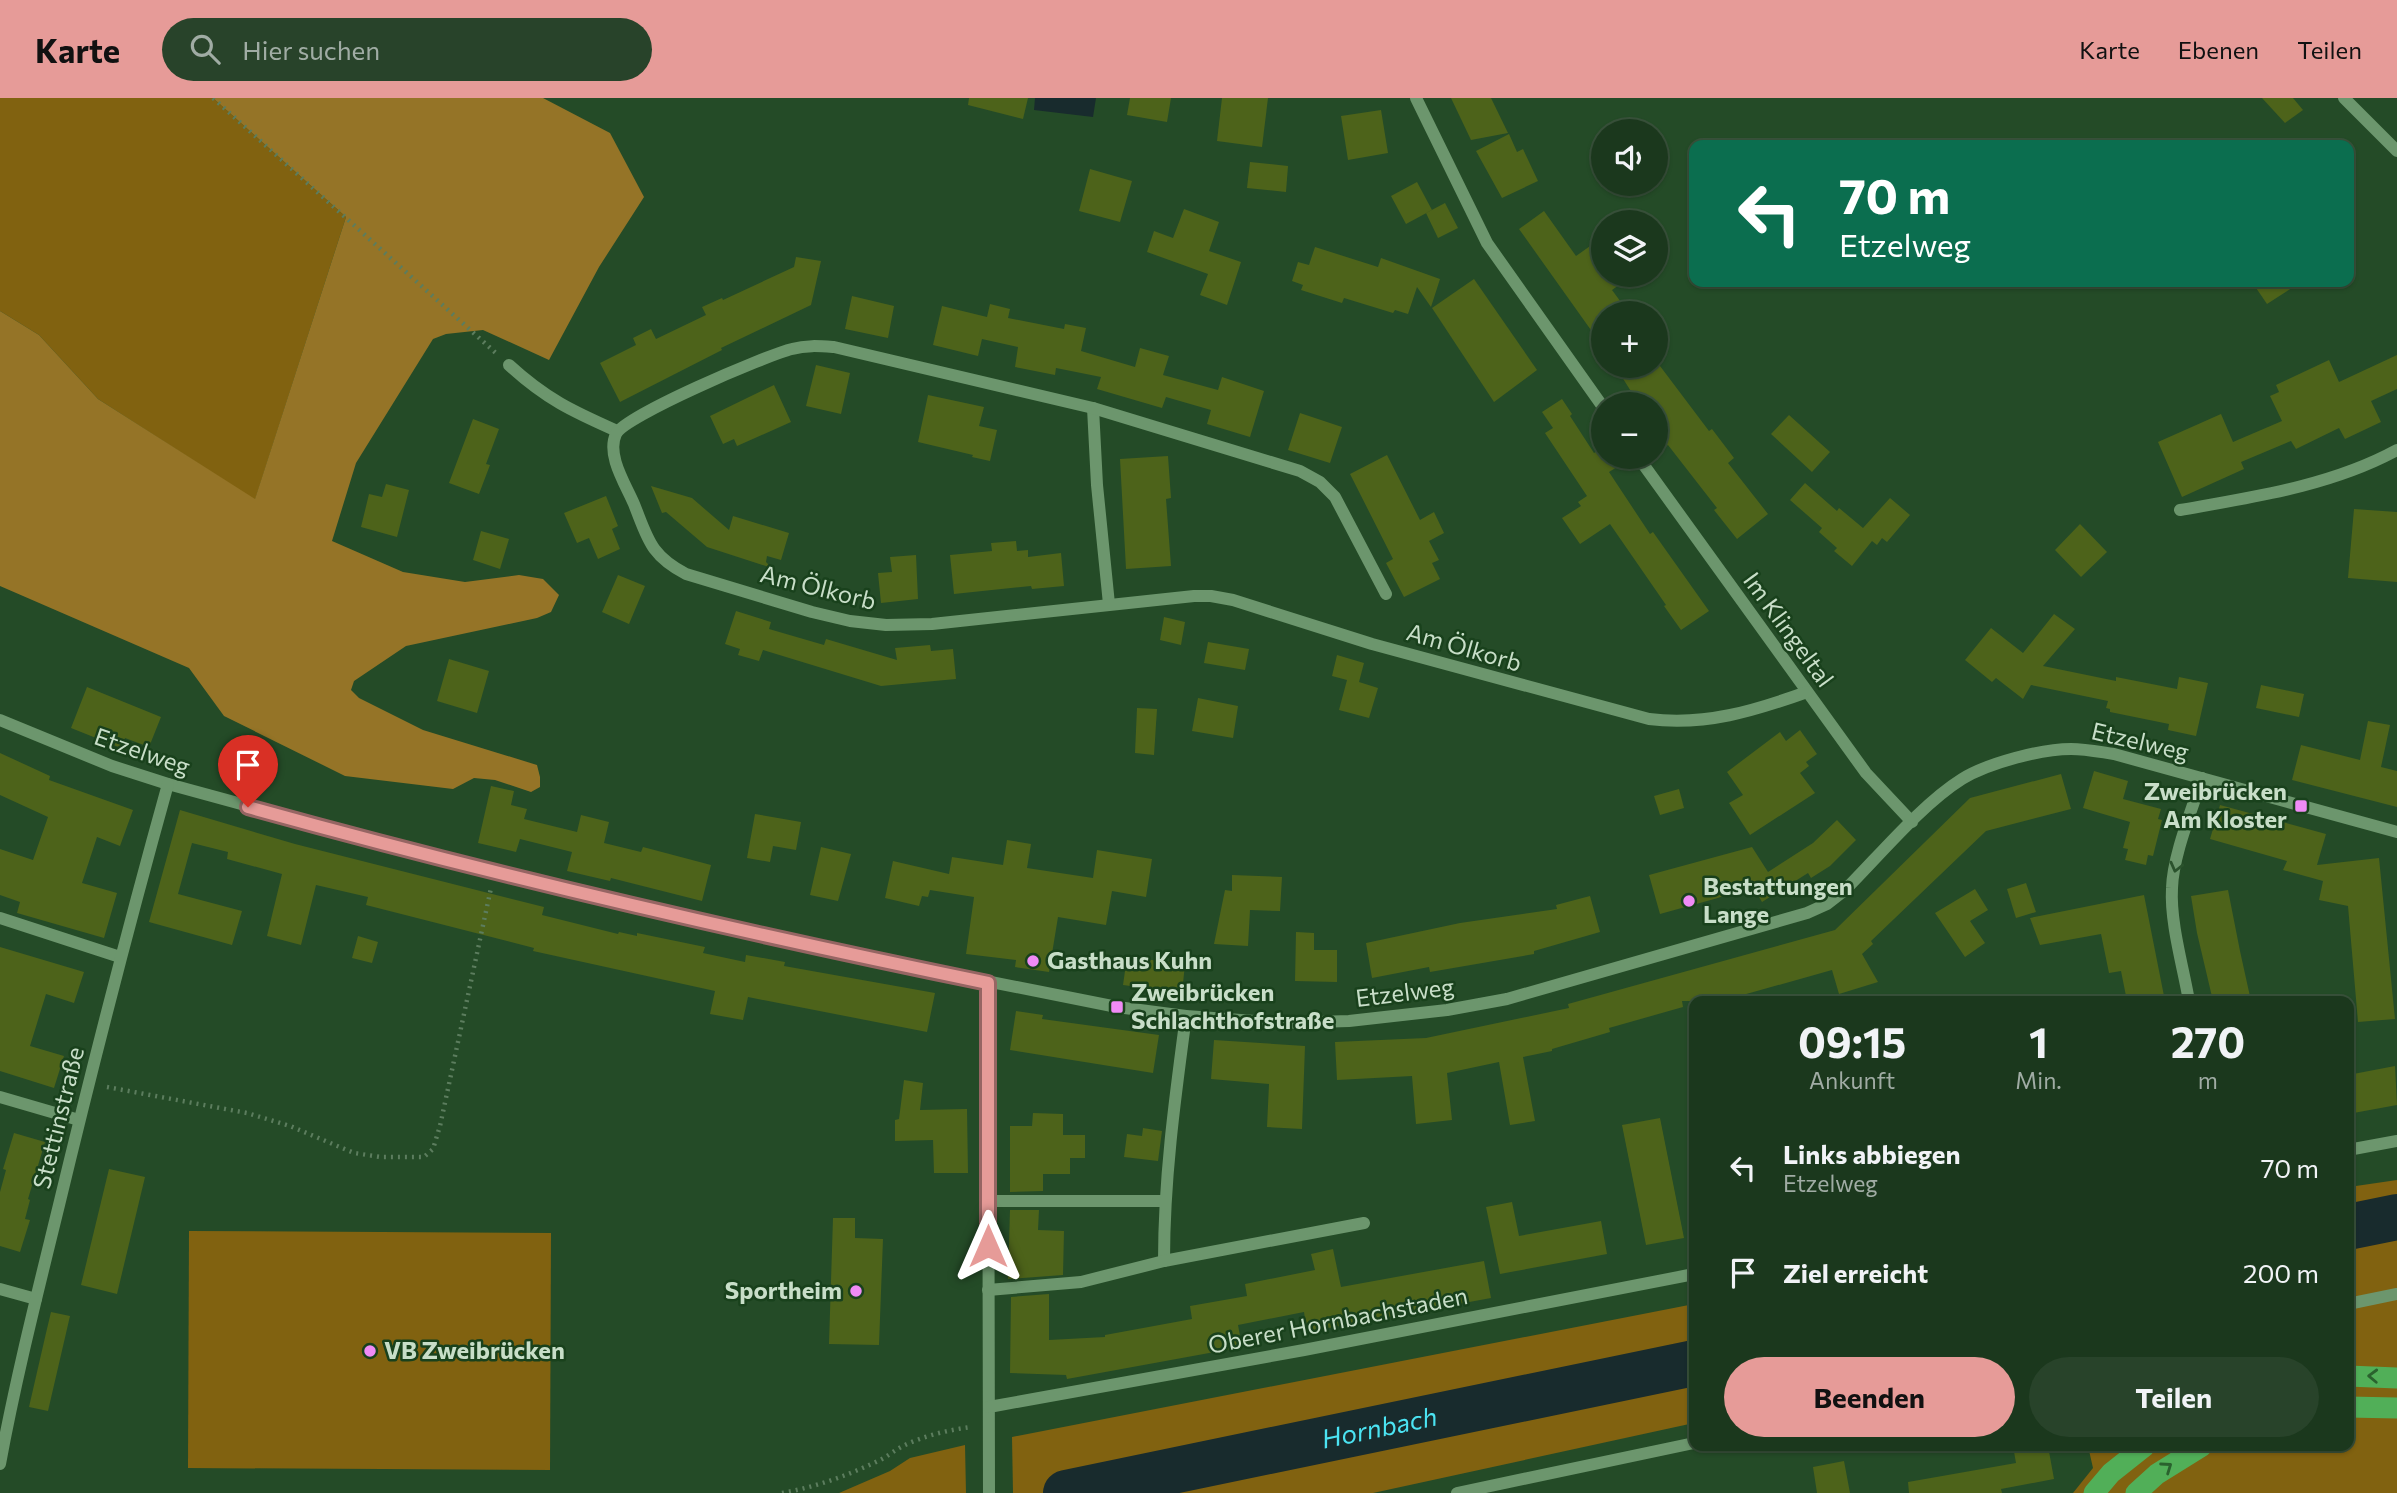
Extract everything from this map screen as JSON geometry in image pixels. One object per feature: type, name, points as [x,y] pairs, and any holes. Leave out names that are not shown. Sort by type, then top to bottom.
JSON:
[{"type":"highway","points":[[2354,1376],[2397,1378]]},
{"type":"highway","points":[[2354,1408],[2397,1408]]},
{"type":"highway","points":[[2094,1493],[2111,1473],[2139,1451]]},
{"type":"highway","points":[[2136,1493],[2157,1474],[2194,1451]]},
{"type":"street","points":[[1416,98],[1487,243],[1592,392]]},
{"type":"street","points":[[2344,98],[2397,151]]},
{"type":"street","name":"Am Ölkorb","points":[[1386,594],[1335,496],[1320,482],[1300,471],[1093,408],[834,346],[813,345],[774,354],[644,413],[617,431],[613,442],[617,463],[653,550],[667,564],[686,574],[849,621],[886,625],[932,624],[1109,604],[1212,596],[1233,600],[1372,644],[1648,719],[1698,721],[1775,703],[1807,692]]},
{"type":"street","points":[[509,365],[535,389],[560,405],[617,431]]},
{"type":"street","points":[[1093,408],[1097,485],[1109,604]]},
{"type":"street","points":[[2180,510],[2280,492],[2357,468],[2397,450]]},
{"type":"street","name":"Im Klingeltal","points":[[1647,469],[1866,773],[1912,822]]},
{"type":"street","name":"Etzelweg","points":[[0,720],[112,766],[168,784],[495,873],[782,940],[988,983],[1117,1007],[1186,1016],[1284,1023],[1349,1021],[1447,1010],[1507,999],[1807,914],[1827,904],[1844,890],[1943,793],[1965,777],[2019,758],[2046,752],[2070,749],[2103,752],[2397,832]]},
{"type":"street","points":[[2188,996],[2172,908],[2172,888],[2174,871],[2202,778]]},
{"type":"street","name":"Stettinstraße","points":[[0,1464],[79,1120],[120,957],[168,784]]},
{"type":"street","points":[[0,918],[120,957]]},
{"type":"street","points":[[988,983],[989,1493]]},
{"type":"street","points":[[1164,1261],[1164,1200],[1186,1016]]},
{"type":"street","points":[[0,1097],[79,1120]]},
{"type":"street","points":[[2354,1149],[2397,1141]]},
{"type":"street","points":[[988,1201],[1164,1200]]},
{"type":"street","points":[[988,1290],[1081,1282],[1164,1261],[1364,1223]]},
{"type":"street","name":"Oberer Hornbachstaden","points":[[989,1406],[1304,1350],[1689,1275]]},
{"type":"street","points":[[0,1289],[36,1299]]},
{"type":"street","points":[[2354,1303],[2397,1294]]},
{"type":"street","points":[[1457,1493],[1689,1444]]},
{"type":"path","points":[[213,98],[509,365]]},
{"type":"path","points":[[88,1084],[247,1113],[290,1126],[354,1153],[381,1157],[424,1157],[433,1149],[440,1126],[495,873]]},
{"type":"path","points":[[782,1493],[853,1472],[904,1446],[951,1429],[989,1424]]},
{"type":"shaded area","points":[[0,98],[213,98],[346,217],[255,500],[98,399],[39,335],[0,311]]},
{"type":"shaded area","points":[[213,98],[543,98],[610,133],[644,197],[599,267],[549,360],[483,330],[446,334],[433,339],[356,463],[332,541],[403,572],[465,582],[519,575],[543,579],[559,595],[551,612],[537,618],[406,646],[354,681],[351,690],[359,698],[423,730],[537,765],[540,787],[531,792],[495,780],[474,778],[453,789],[345,776],[224,716],[189,668],[0,586],[0,311],[39,335],[98,399],[255,499],[346,217]]},
{"type":"shaded area","points":[[2397,1180],[2397,1493],[2073,1493],[2093,1468],[2089,1451],[2354,1451],[2354,1186]]},
{"type":"shaded area","name":"VB Zweibrücken","points":[[189,1231],[551,1233],[550,1470],[188,1468]]},
{"type":"shaded area","points":[[1689,1305],[1689,1424],[1373,1493],[1013,1493],[1012,1437]]},
{"type":"shaded area","points":[[965,1445],[966,1493],[839,1493],[890,1471],[910,1458]]},
{"type":"water","points":[[1035,98],[1096,98],[1093,117],[1034,110]]},
{"type":"building","points":[[969,98],[1028,98],[1023,119],[968,105]]},
{"type":"building","points":[[1130,98],[1171,98],[1167,122],[1127,115]]},
{"type":"building","points":[[1222,98],[1268,98],[1262,147],[1217,141]]},
{"type":"building","points":[[1451,98],[1491,98],[1508,133],[1471,140]]},
{"type":"building","points":[[2262,98],[2293,98],[2303,110],[2285,123]]},
{"type":"building","points":[[1381,110],[1388,153],[1348,160],[1341,116]]},
{"type":"building","points":[[1509,134],[1517,152],[1523,149],[1538,181],[1502,198],[1476,151]]},
{"type":"building","points":[[1250,162],[1288,166],[1286,192],[1247,188]]},
{"type":"building","points":[[1090,169],[1132,181],[1120,222],[1079,211]]},
{"type":"building","points":[[1417,182],[1432,210],[1406,224],[1391,196]]},
{"type":"building","points":[[1445,203],[1458,228],[1438,238],[1426,213]]},
{"type":"building","points":[[1184,209],[1219,222],[1209,251],[1241,262],[1227,305],[1200,295],[1208,274],[1147,252],[1154,231],[1173,238]]},
{"type":"building","points":[[1544,211],[1576,256],[1591,245],[1591,287],[1616,287],[1612,290],[1620,301],[1591,301],[1591,330],[1519,229]]},
{"type":"building","points":[[1315,247],[1378,267],[1381,258],[1440,279],[1431,307],[1417,287],[1408,314],[1395,310],[1393,313],[1344,298],[1342,303],[1301,290],[1303,285],[1292,281],[1298,262],[1309,265]]},
{"type":"building","points":[[796,257],[821,261],[811,305],[721,348],[722,350],[620,402],[600,363],[636,345],[633,338],[651,329],[656,339],[706,315],[702,307],[794,267]]},
{"type":"building","points":[[1474,279],[1537,370],[1494,402],[1432,308]]},
{"type":"building","points":[[2255,287],[2293,287],[2267,304]]},
{"type":"building","points":[[852,296],[894,306],[888,338],[845,329]]},
{"type":"building","points":[[990,304],[1010,309],[1008,318],[1064,329],[1065,324],[1086,328],[1081,351],[1135,367],[1140,348],[1169,356],[1163,375],[1218,390],[1222,377],[1264,391],[1250,437],[1207,424],[1211,410],[1166,397],[1162,408],[1097,389],[1101,377],[1056,368],[1055,375],[1015,367],[1018,347],[982,339],[978,356],[933,345],[942,306],[987,317]]},
{"type":"building","points":[[2397,355],[2397,389],[2371,401],[2381,422],[2345,439],[2339,428],[2296,449],[2291,441],[2241,462],[2244,469],[2182,497],[2158,442],[2221,414],[2233,442],[2282,421],[2270,396],[2279,392],[2276,385],[2329,360],[2339,382]]},
{"type":"building","points":[[816,365],[850,373],[841,414],[806,406]]},
{"type":"building","points":[[1668,377],[1709,431],[1712,429],[1734,458],[1728,463],[1768,514],[1737,539],[1714,510],[1717,508],[1668,445],[1668,392],[1631,392],[1623,378]]},
{"type":"building","points":[[774,385],[791,422],[737,446],[734,439],[723,444],[710,416]]},
{"type":"building","points":[[928,395],[984,407],[979,426],[997,430],[990,461],[918,442]]},
{"type":"building","points":[[1562,399],[1591,448],[1591,469],[1614,469],[1609,472],[1650,534],[1653,532],[1709,611],[1681,630],[1610,524],[1580,544],[1562,518],[1581,506],[1578,502],[1587,496],[1545,433],[1553,428],[1542,412]]},
{"type":"building","points":[[1300,413],[1342,427],[1330,463],[1288,450]]},
{"type":"building","points":[[1789,415],[1830,452],[1812,472],[1771,434]]},
{"type":"building","points":[[473,419],[499,429],[486,464],[490,465],[479,494],[449,483]]},
{"type":"building","points":[[1387,455],[1420,520],[1434,512],[1444,533],[1429,541],[1439,560],[1432,563],[1440,579],[1404,597],[1386,563],[1393,559],[1350,474]]},
{"type":"building","points":[[1168,456],[1171,498],[1166,499],[1171,566],[1126,569],[1120,459]]},
{"type":"building","points":[[1805,483],[1837,511],[1839,508],[1863,528],[1890,498],[1910,515],[1887,542],[1882,538],[1877,545],[1872,541],[1852,566],[1834,551],[1837,548],[1819,532],[1822,528],[1790,500]]},
{"type":"building","points":[[386,484],[409,490],[397,537],[361,527],[369,494],[382,497]]},
{"type":"building","points":[[651,486],[692,498],[729,530],[733,516],[789,533],[781,560],[767,556],[766,562],[772,568],[707,547],[666,512],[662,513]]},
{"type":"building","points":[[606,496],[618,526],[612,529],[620,549],[598,559],[589,538],[577,543],[564,513]]},
{"type":"building","points":[[2354,509],[2397,512],[2397,582],[2348,578]]},
{"type":"building","points":[[2080,524],[2107,552],[2081,577],[2055,550]]},
{"type":"building","points":[[481,531],[509,539],[500,569],[473,560]]},
{"type":"building","points":[[1016,541],[1017,551],[1028,550],[1028,557],[1061,553],[1064,586],[1032,589],[1031,586],[954,594],[950,555],[992,551],[991,543]]},
{"type":"building","points":[[916,555],[918,599],[881,603],[878,573],[892,572],[890,557]]},
{"type":"building","points":[[618,575],[645,586],[629,624],[602,612]]},
{"type":"building","points":[[736,611],[771,622],[769,629],[824,645],[826,639],[897,660],[895,648],[930,645],[931,651],[953,649],[956,679],[881,686],[763,650],[759,661],[738,655],[740,649],[725,644]]},
{"type":"building","points":[[2054,614],[2075,629],[2043,666],[2116,681],[2116,677],[2177,689],[2179,677],[2208,683],[2196,736],[2168,730],[2169,724],[2110,712],[2110,709],[2106,708],[2108,701],[2031,685],[2023,699],[1996,678],[1992,682],[1965,660],[1991,628],[2023,653]]},
{"type":"building","points":[[1164,617],[1185,622],[1181,645],[1160,640]]},
{"type":"building","points":[[1208,642],[1249,649],[1245,670],[1204,663]]},
{"type":"building","points":[[1337,655],[1364,663],[1359,682],[1378,688],[1369,718],[1339,710],[1347,680],[1332,676]]},
{"type":"building","points":[[449,659],[489,671],[477,713],[437,701]]},
{"type":"building","points":[[2261,685],[2304,694],[2299,717],[2256,708]]},
{"type":"building","points":[[87,687],[161,717],[149,747],[125,738],[121,748],[71,728]]},
{"type":"building","points":[[1198,698],[1238,706],[1233,738],[1192,731]]},
{"type":"building","points":[[1137,708],[1157,709],[1154,755],[1135,753]]},
{"type":"building","points":[[2368,721],[2390,725],[2381,767],[2397,771],[2397,807],[2292,780],[2301,745],[2360,760]]},
{"type":"building","points":[[1800,730],[1817,754],[1806,762],[1809,766],[1800,773],[1815,793],[1750,835],[1729,803],[1743,795],[1727,772],[1780,732],[1786,741]]},
{"type":"building","points":[[0,753],[50,776],[49,780],[133,810],[120,846],[97,837],[82,883],[117,893],[104,938],[17,913],[20,902],[0,895],[0,849],[33,860],[48,817],[0,795]]},
{"type":"building","points":[[2094,771],[2128,781],[2123,799],[2161,809],[2158,819],[2162,820],[2153,856],[2148,855],[2146,865],[2125,860],[2128,849],[2123,848],[2130,822],[2083,808]]},
{"type":"building","points":[[2061,774],[2071,809],[1986,831],[1871,941],[1873,944],[1862,954],[1878,982],[1839,994],[1832,970],[1739,996],[1689,996],[1689,1001],[1682,1001],[1683,1007],[1609,1028],[1610,1032],[1552,1051],[1523,1057],[1535,1121],[1510,1125],[1499,1062],[1447,1073],[1452,1120],[1416,1124],[1412,1076],[1337,1080],[1335,1042],[1426,1038],[1569,1008],[1568,1004],[1835,930],[1970,798]]},
{"type":"building","points":[[491,786],[514,791],[511,805],[527,809],[524,819],[577,832],[581,815],[609,822],[604,843],[641,852],[643,847],[711,865],[702,901],[611,878],[610,881],[567,871],[572,852],[520,839],[516,852],[478,843]]},
{"type":"building","points":[[1679,789],[1684,808],[1660,815],[1654,796]]},
{"type":"building","points":[[2220,805],[2326,834],[2317,865],[2379,858],[2395,1019],[2358,1022],[2348,906],[2319,900],[2323,881],[2283,870],[2287,861],[2210,839]]},
{"type":"building","points":[[180,810],[295,844],[544,907],[542,915],[618,934],[637,936],[637,933],[705,947],[703,953],[745,962],[746,955],[785,962],[784,966],[935,993],[927,1032],[748,997],[743,1020],[710,1014],[715,991],[533,951],[534,948],[366,905],[368,897],[316,885],[301,945],[267,936],[282,874],[227,859],[228,852],[192,843],[178,894],[242,911],[232,945],[149,922]]},
{"type":"building","points":[[755,814],[801,822],[796,850],[773,846],[770,862],[747,858]]},
{"type":"building","points":[[1837,820],[1856,840],[1830,866],[1811,878],[1808,873],[1762,902],[1752,885],[1718,898],[1660,914],[1649,875],[1752,847],[1768,872],[1813,843]]},
{"type":"building","points":[[1007,840],[1031,844],[1027,868],[1093,878],[1097,850],[1152,859],[1146,897],[1112,891],[1106,925],[1058,917],[1049,972],[1015,967],[1016,960],[966,954],[974,897],[930,890],[928,897],[922,896],[919,906],[885,898],[893,861],[949,874],[952,857],[1003,865]]},
{"type":"building","points":[[821,847],[851,854],[838,901],[810,895]]},
{"type":"building","points":[[1232,875],[1282,877],[1280,911],[1250,910],[1248,946],[1214,944],[1225,890],[1232,891]]},
{"type":"building","points":[[2026,883],[2036,912],[2016,918],[2007,889]]},
{"type":"building","points":[[1975,889],[1988,910],[1970,921],[1985,943],[1965,957],[1935,913]]},
{"type":"building","points":[[2228,890],[2250,996],[2212,996],[2191,896]]},
{"type":"building","points":[[2144,895],[2164,996],[2126,996],[2121,971],[2109,973],[2101,934],[2040,945],[2030,918]]},
{"type":"building","points":[[1590,896],[1600,932],[1534,951],[1534,954],[1430,972],[1429,967],[1372,978],[1366,943],[1460,923],[1557,909],[1556,905]]},
{"type":"building","points":[[1296,932],[1314,933],[1314,950],[1337,950],[1337,982],[1295,981]]},
{"type":"building","points":[[358,936],[378,942],[372,963],[352,958]]},
{"type":"building","points":[[0,947],[84,972],[74,1003],[46,994],[30,1046],[64,1056],[54,1088],[0,1071]]},
{"type":"building","points":[[1127,957],[1185,964],[1182,993],[1123,985]]},
{"type":"building","points":[[1016,1011],[1043,1015],[1042,1019],[1159,1035],[1153,1073],[1010,1050]]},
{"type":"building","points":[[1214,1040],[1305,1046],[1302,1129],[1267,1127],[1269,1084],[1211,1079]]},
{"type":"building","points":[[2395,1066],[2397,1105],[2354,1113],[2354,1074]]},
{"type":"building","points":[[904,1080],[923,1083],[920,1110],[967,1109],[968,1173],[934,1173],[933,1140],[895,1141],[895,1120],[899,1119]]},
{"type":"building","points":[[1033,1113],[1063,1114],[1063,1135],[1085,1135],[1085,1158],[1070,1158],[1070,1174],[1043,1174],[1043,1191],[1010,1192],[1010,1126],[1032,1126]]},
{"type":"building","points":[[1660,1118],[1684,1238],[1646,1245],[1622,1125]]},
{"type":"building","points":[[1143,1128],[1162,1131],[1158,1161],[1124,1157],[1127,1134],[1142,1136]]},
{"type":"building","points":[[14,1133],[45,1142],[28,1199],[30,1200],[25,1219],[30,1220],[20,1252],[0,1246],[0,1192],[6,1170],[3,1169]]},
{"type":"building","points":[[109,1169],[145,1177],[117,1294],[81,1285]]},
{"type":"building","points":[[1512,1202],[1519,1236],[1601,1221],[1607,1254],[1500,1274],[1486,1207]]},
{"type":"building","points":[[1010,1210],[1039,1210],[1038,1230],[1064,1231],[1063,1275],[1008,1279]]},
{"type":"building","name":"Sportheim","points":[[833,1218],[855,1218],[855,1238],[883,1239],[879,1345],[829,1344]]},
{"type":"building","points":[[1333,1249],[1341,1287],[1484,1261],[1491,1298],[1307,1332],[1304,1312],[1238,1325],[1242,1347],[1067,1379],[1066,1375],[1010,1373],[1011,1297],[1049,1294],[1049,1340],[1105,1337],[1192,1319],[1190,1306],[1247,1296],[1245,1284],[1315,1270],[1311,1254]]},
{"type":"building","points":[[51,1312],[70,1316],[48,1411],[29,1407]]},
{"type":"building","points":[[2014,1451],[2049,1451],[2054,1479],[2001,1489],[2002,1493],[1909,1493],[1908,1482],[2016,1463]]},
{"type":"building","points":[[1844,1461],[1850,1493],[1817,1493],[1813,1467]]},
{"type":"waterway","name":"Hornbach","points":[[2354,1226],[2397,1217]]},
{"type":"waterway","name":"Hornbach","points":[[1066,1493],[1689,1364]]},
{"type":"place","name":"Zweibrücken Am Kloster","points":[[2301,806]]},
{"type":"place","name":"Bestattungen Lange","points":[[1689,901]]},
{"type":"place","name":"Gasthaus Kuhn","points":[[1033,961]]},
{"type":"place","name":"Zweibrücken Schlachthofstraße","points":[[1117,1007]]},
{"type":"place","name":"Sportheim","points":[[856,1291]]},
{"type":"place","name":"VB Zweibrücken","points":[[370,1351]]},
{"type":"route","points":[[248,807],[544,885],[795,943],[988,983],[988,1246]]}]
